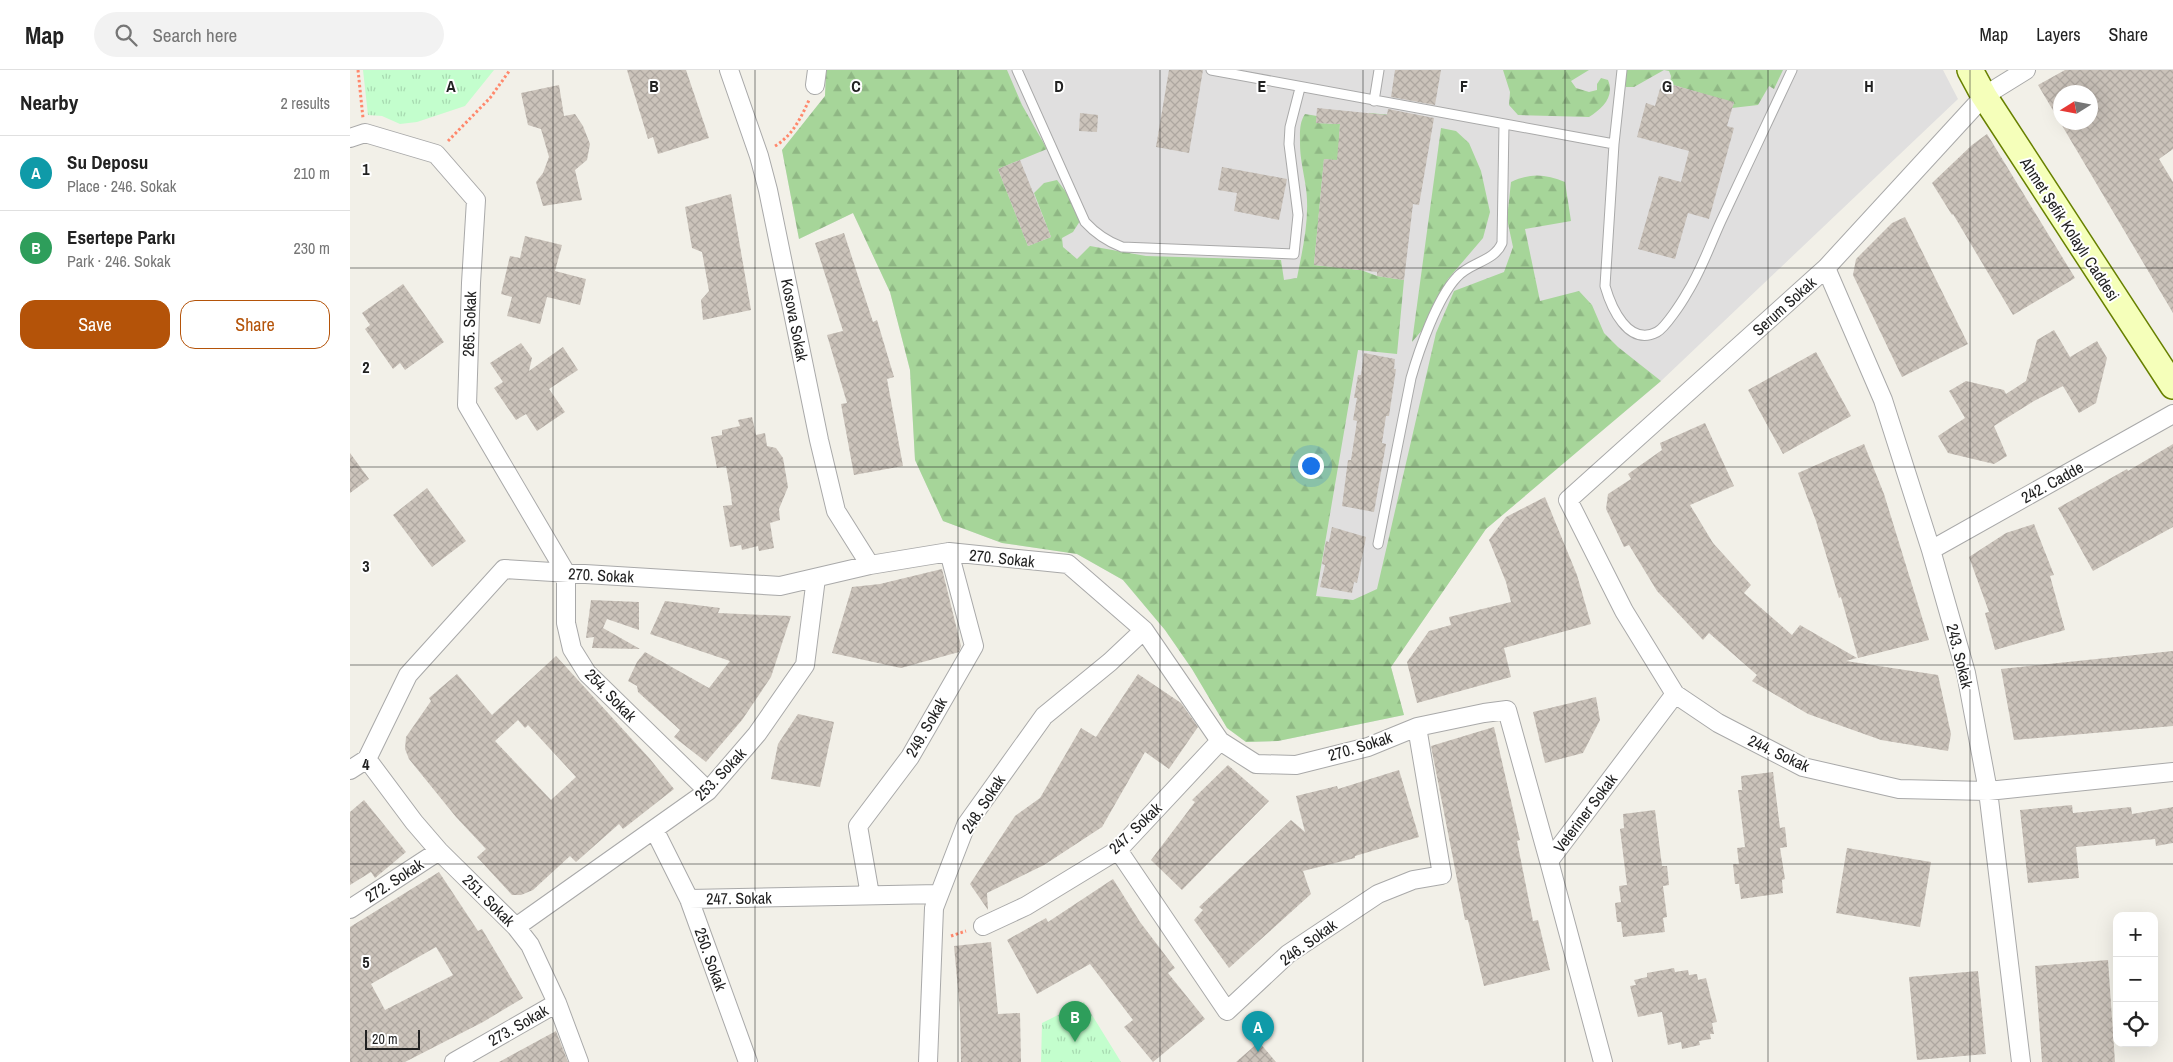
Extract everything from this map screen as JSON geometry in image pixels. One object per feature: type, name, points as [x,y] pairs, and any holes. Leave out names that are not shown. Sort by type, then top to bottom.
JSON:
[{"type":"main road","name":"Ahmet Şefik Kolaylı Caddesi","points":[[1970,70],[1984,96],[2173,386]]},
{"type":"street","name":"Kosova Sokak","points":[[729,70],[759,156],[778,237],[819,440],[836,511],[870,565]]},
{"type":"street","name":"Serum Sokak","points":[[1568,500],[1826,268],[1984,96],[2026,70]]},
{"type":"street","points":[[357,136],[436,154]]},
{"type":"street","name":"265. Sokak","points":[[436,154],[476,200],[467,405],[566,573]]},
{"type":"street","name":"243. Sokak","points":[[1826,268],[1883,400],[1931,550],[1966,673],[1988,791],[2021,1062]]},
{"type":"street","name":"242. Cadde","points":[[1931,550],[2173,414]]},
{"type":"street","name":"244. Sokak","points":[[1568,500],[1624,611],[1675,694],[1718,723],[1803,767],[1899,789],[1988,791],[2173,772]]},
{"type":"street","name":"270. Sokak","points":[[350,770],[366,759],[408,675],[504,569],[780,586],[870,565],[949,552],[1068,564],[1144,630],[1220,741],[1256,764],[1296,765],[1368,747],[1417,727],[1484,712],[1507,710],[1549,861]]},
{"type":"street","name":"249. Sokak","points":[[870,895],[858,826],[910,757],[974,646],[949,552]]},
{"type":"street","name":"254. Sokak","points":[[566,573],[566,623],[572,649],[586,673],[708,791]]},
{"type":"street","name":"253. Sokak","points":[[516,927],[655,831],[708,791],[757,734],[805,665],[816,578]]},
{"type":"street","name":"248. Sokak","points":[[928,1062],[934,908],[966,826],[1044,716],[1110,662],[1144,630]]},
{"type":"street","name":"Veteriner Sokak","points":[[1603,1062],[1549,861],[1675,694]]},
{"type":"street","name":"246. Sokak","points":[[1118,850],[1227,1011],[1288,954],[1378,894],[1413,880],[1442,875],[1417,727]]},
{"type":"street","name":"247. Sokak","points":[[984,926],[1026,906],[1118,850],[1220,741]]},
{"type":"street","name":"251. Sokak","points":[[366,759],[414,822],[439,851],[516,927],[530,945],[557,1003],[579,1062]]},
{"type":"street","name":"250. Sokak","points":[[655,831],[689,899],[748,1062]]},
{"type":"street","name":"272. Sokak","points":[[350,909],[439,851]]},
{"type":"street","name":"247. Sokak","points":[[689,899],[939,894]]},
{"type":"street","name":"273. Sokak","points":[[454,1062],[557,1003]]},
{"type":"lane","points":[[1017,70],[1085,222],[1095,233],[1108,242],[1122,247],[1294,254],[1298,215],[1289,144],[1290,127],[1300,88]]},
{"type":"lane","points":[[1210,70],[1614,144]]},
{"type":"lane","points":[[1261,80],[1263,70]]},
{"type":"lane","points":[[1374,101],[1380,70]]},
{"type":"lane","points":[[1622,70],[1614,144],[1606,286],[1610,303],[1619,319],[1628,328],[1640,334],[1650,334],[1659,331],[1688,292],[1792,70]]},
{"type":"lane","points":[[1378,544],[1410,378],[1416,360],[1450,284],[1465,269],[1496,253],[1502,243],[1504,124]]},
{"type":"path","points":[[357,136],[358,70]]},
{"type":"path","points":[[436,154],[490,98],[510,70]]},
{"type":"path","points":[[759,156],[780,143],[800,121],[816,78]]},
{"type":"path","points":[[932,941],[984,926]]},
{"type":"shaded area","points":[[826,70],[1943,70],[1958,99],[1661,381],[1486,529],[1391,667],[1404,715],[1278,741],[1246,742],[1227,728],[1192,669],[1165,630],[1123,580],[1077,554],[1002,543],[943,521],[915,460],[910,370],[890,292],[853,213],[799,239],[782,150],[825,96]]},
{"type":"green space","points":[[363,70],[494,70],[465,106],[417,122],[400,124],[382,116],[368,115]]},
{"type":"green space","points":[[826,70],[1007,70],[1022,105],[1047,149],[998,169],[1028,246],[1051,237],[1034,193],[1044,183],[1057,180],[1072,200],[1080,221],[1073,232],[1062,238],[1063,247],[1077,259],[1090,246],[1146,256],[1281,260],[1284,280],[1297,278],[1305,230],[1307,194],[1300,154],[1303,117],[1305,114],[1317,116],[1316,123],[1340,124],[1339,141],[1367,142],[1369,113],[1391,115],[1371,164],[1324,159],[1314,265],[1361,270],[1377,276],[1404,280],[1397,354],[1358,350],[1316,596],[1353,600],[1377,589],[1436,333],[1454,291],[1504,272],[1513,247],[1507,219],[1511,182],[1524,177],[1538,176],[1551,177],[1565,182],[1571,221],[1525,229],[1540,301],[1579,291],[1592,305],[1604,333],[1618,347],[1661,381],[1486,529],[1391,667],[1404,715],[1278,741],[1246,742],[1227,728],[1192,669],[1165,630],[1123,580],[1077,554],[1002,543],[943,521],[915,460],[910,370],[890,292],[853,213],[799,239],[782,150],[825,96]]},
{"type":"green space","points":[[1503,70],[1589,70],[1571,81],[1576,88],[1589,92],[1597,90],[1597,84],[1601,78],[1608,80],[1610,92],[1603,106],[1589,117],[1518,115],[1509,105],[1510,92]]},
{"type":"green space","points":[[1617,70],[1664,70],[1634,87],[1626,87]]},
{"type":"green space","points":[[1664,70],[1783,70],[1774,89],[1769,86],[1758,105],[1732,108],[1734,103],[1670,84],[1671,76],[1669,71]]},
{"type":"green space","points":[[1441,128],[1456,131],[1469,143],[1481,171],[1490,212],[1483,238],[1448,279],[1429,322],[1412,342]]},
{"type":"green space","points":[[1084,1002],[1121,1062],[1041,1062],[1042,1023]]},
{"type":"building","points":[[627,70],[686,70],[709,138],[658,154],[653,137],[648,139]]},
{"type":"building","points":[[1169,70],[1203,70],[1189,153],[1156,147]]},
{"type":"building","points":[[1395,70],[1441,70],[1435,105],[1391,97]]},
{"type":"building","points":[[2065,70],[2173,70],[2173,149],[2159,159],[2173,182],[2173,313],[2065,130],[2098,130],[2098,85],[2053,85],[2053,110],[2038,85]]},
{"type":"building","points":[[1662,82],[1734,102],[1727,126],[1734,128],[1709,219],[1688,213],[1675,259],[1638,249],[1659,176],[1681,182],[1689,151],[1637,137],[1646,103],[1655,106]]},
{"type":"building","points":[[559,85],[564,116],[575,114],[583,126],[590,144],[587,160],[575,170],[582,200],[543,206],[536,182],[543,173],[549,157],[541,129],[528,125],[521,93]]},
{"type":"building","points":[[1317,108],[1387,115],[1388,109],[1434,118],[1419,205],[1413,204],[1404,280],[1377,276],[1377,272],[1314,265],[1324,159],[1337,160],[1340,124],[1316,123]]},
{"type":"building","points":[[1080,113],[1098,115],[1097,132],[1079,131]]},
{"type":"building","points":[[1987,134],[2075,278],[2013,315],[1953,214],[1932,183],[1972,145]]},
{"type":"building","points":[[1020,160],[1051,237],[1028,246],[998,169]]},
{"type":"building","points":[[1222,167],[1287,179],[1279,220],[1234,211],[1237,193],[1218,190]]},
{"type":"building","points":[[731,194],[751,310],[703,320],[701,300],[709,291],[702,252],[692,248],[685,207]]},
{"type":"building","points":[[1905,217],[1968,344],[1902,377],[1853,275],[1856,259],[1892,223]]},
{"type":"building","points":[[844,233],[873,322],[877,320],[894,377],[887,379],[903,466],[854,475],[841,404],[847,403],[827,335],[843,331],[815,243]]},
{"type":"building","points":[[525,236],[562,245],[555,271],[586,279],[580,305],[547,297],[540,324],[507,316],[512,297],[501,294],[510,256],[520,258]]},
{"type":"building","points":[[403,284],[444,342],[405,370],[400,363],[393,369],[365,329],[370,325],[362,313]]},
{"type":"building","points":[[2054,330],[2070,357],[2097,341],[2107,358],[2096,403],[2079,413],[2063,386],[2034,401],[1994,426],[2007,456],[1994,464],[1948,453],[1938,436],[1965,418],[1949,391],[1966,381],[2004,390],[2006,394],[2026,381],[2037,340]]},
{"type":"building","points":[[521,343],[532,358],[529,371],[563,347],[578,370],[549,389],[565,412],[537,431],[526,414],[516,420],[494,388],[503,382],[490,363]]},
{"type":"building","points":[[1816,352],[1851,416],[1783,454],[1748,390]]},
{"type":"building","points":[[1364,353],[1395,359],[1394,369],[1396,369],[1389,416],[1386,416],[1382,443],[1386,444],[1374,512],[1342,506],[1348,460],[1351,460],[1357,421],[1353,420],[1357,398],[1354,398],[1358,375],[1361,375]]},
{"type":"building","points":[[752,417],[756,435],[765,433],[767,446],[776,448],[783,458],[788,487],[779,509],[780,520],[770,523],[774,548],[759,551],[758,546],[742,550],[741,545],[730,547],[723,506],[732,505],[731,494],[726,466],[717,468],[711,437],[722,435],[722,430],[740,426],[738,420]]},
{"type":"building","points":[[1705,423],[1734,486],[1690,505],[1713,543],[1751,585],[1744,593],[1792,635],[1800,625],[1857,658],[1846,661],[1938,675],[1951,734],[1948,751],[1881,740],[1808,714],[1752,681],[1757,675],[1709,633],[1703,640],[1657,591],[1629,545],[1624,547],[1606,509],[1608,494],[1631,479],[1628,474],[1662,450],[1660,443]]},
{"type":"building","points":[[1864,444],[1884,494],[1929,640],[1858,658],[1841,597],[1839,598],[1816,521],[1798,473]]},
{"type":"building","points":[[2173,444],[2173,527],[2093,571],[2058,508],[2127,469],[2128,471]]},
{"type":"building","points":[[350,453],[369,479],[350,493]]},
{"type":"building","points":[[427,488],[466,541],[432,567],[393,515]]},
{"type":"building","points":[[1545,497],[1577,575],[1591,624],[1504,648],[1511,677],[1417,703],[1407,662],[1429,631],[1451,625],[1449,617],[1511,602],[1506,582],[1489,540],[1506,517]]},
{"type":"building","points":[[2034,524],[2054,575],[2050,576],[2065,630],[1995,650],[1985,613],[1989,612],[1969,557],[2006,533]]},
{"type":"building","points":[[1332,527],[1366,537],[1357,583],[1354,582],[1352,593],[1320,587],[1325,565],[1322,564],[1326,541],[1329,542]]},
{"type":"building","points":[[942,569],[961,646],[959,652],[901,668],[832,653],[852,587],[880,584]]},
{"type":"building","points":[[591,600],[639,602],[639,630],[607,619],[603,628],[640,649],[592,648],[594,637],[586,638]]},
{"type":"building","points":[[665,601],[720,608],[718,613],[791,616],[771,677],[742,720],[706,762],[674,737],[680,730],[638,692],[637,686],[628,681],[637,662],[645,652],[709,688],[730,661],[650,634]]},
{"type":"building","points":[[2173,651],[2173,726],[2014,740],[2001,669]]},
{"type":"building","points":[[556,656],[650,759],[674,789],[623,829],[619,824],[576,862],[570,856],[533,890],[521,895],[512,895],[477,857],[486,849],[456,817],[409,759],[405,749],[406,737],[431,701],[429,698],[457,674],[492,715]],"holes":[[[518,720],[525,728],[528,725],[576,777],[551,800],[495,741]]]},
{"type":"building","points":[[1138,674],[1181,703],[1198,727],[1169,769],[1145,752],[1102,827],[1044,865],[987,893],[988,910],[970,884],[1015,816],[1040,798],[1081,728],[1096,737]]},
{"type":"building","points":[[1596,697],[1600,720],[1583,753],[1545,763],[1533,712]]},
{"type":"building","points":[[798,714],[834,722],[820,787],[771,779],[778,744]]},
{"type":"building","points":[[1494,727],[1520,840],[1517,841],[1533,921],[1538,920],[1550,970],[1484,986],[1468,920],[1465,920],[1431,746]]},
{"type":"building","points":[[1228,765],[1269,801],[1182,890],[1151,860],[1195,802],[1192,800]]},
{"type":"building","points":[[1399,770],[1419,837],[1355,856],[1355,858],[1303,871],[1311,894],[1229,968],[1194,920],[1203,910],[1199,907],[1291,820],[1305,832],[1296,796],[1337,786],[1338,789]]},
{"type":"building","points":[[1773,772],[1780,828],[1785,827],[1787,847],[1780,848],[1785,879],[1782,880],[1783,893],[1741,899],[1739,884],[1735,884],[1733,864],[1739,864],[1737,848],[1745,847],[1738,790],[1742,790],[1741,776]]},
{"type":"building","points":[[364,800],[406,852],[375,878],[371,872],[350,885],[350,812]]},
{"type":"building","points":[[2072,805],[2073,813],[2131,807],[2132,814],[2173,807],[2173,843],[2156,846],[2155,839],[2076,847],[2079,878],[2028,883],[2020,810]]},
{"type":"building","points":[[1655,810],[1662,866],[1667,866],[1669,885],[1663,886],[1667,917],[1663,918],[1665,932],[1623,937],[1621,922],[1617,922],[1615,903],[1621,902],[1619,886],[1627,885],[1620,829],[1624,828],[1623,814]]},
{"type":"building","points":[[1847,848],[1931,862],[1920,927],[1836,913]]},
{"type":"building","points":[[439,872],[478,931],[482,929],[523,998],[483,1022],[405,1062],[350,1062],[350,927]],"holes":[[[436,947],[453,975],[385,1010],[371,984]]]},
{"type":"building","points":[[1113,879],[1140,922],[1175,968],[1168,973],[1205,1019],[1153,1062],[1124,1027],[1133,1020],[1090,964],[1037,994],[1007,940],[1046,918],[1048,922]]},
{"type":"building","points":[[991,942],[998,1014],[1020,1013],[1021,1062],[961,1062],[960,1011],[954,946]]},
{"type":"building","points":[[2108,960],[2115,1062],[2042,1062],[2035,966]]},
{"type":"building","points":[[1674,968],[1675,972],[1688,970],[1689,975],[1697,974],[1698,980],[1706,978],[1717,1022],[1712,1023],[1714,1034],[1710,1034],[1711,1039],[1699,1041],[1700,1045],[1682,1049],[1681,1042],[1668,1045],[1662,1012],[1638,1017],[1630,986],[1636,985],[1634,980],[1647,977],[1647,973]]},
{"type":"building","points":[[1978,971],[1986,1054],[1917,1060],[1909,977]]},
{"type":"building","points":[[556,1031],[568,1062],[499,1062]]},
{"type":"building","points":[[1259,1042],[1276,1062],[1236,1062]]},
{"type":"place","name":"Esertepe Parkı","points":[[1075,1042]]},
{"type":"place","name":"Su Deposu","points":[[1258,1052]]}]
